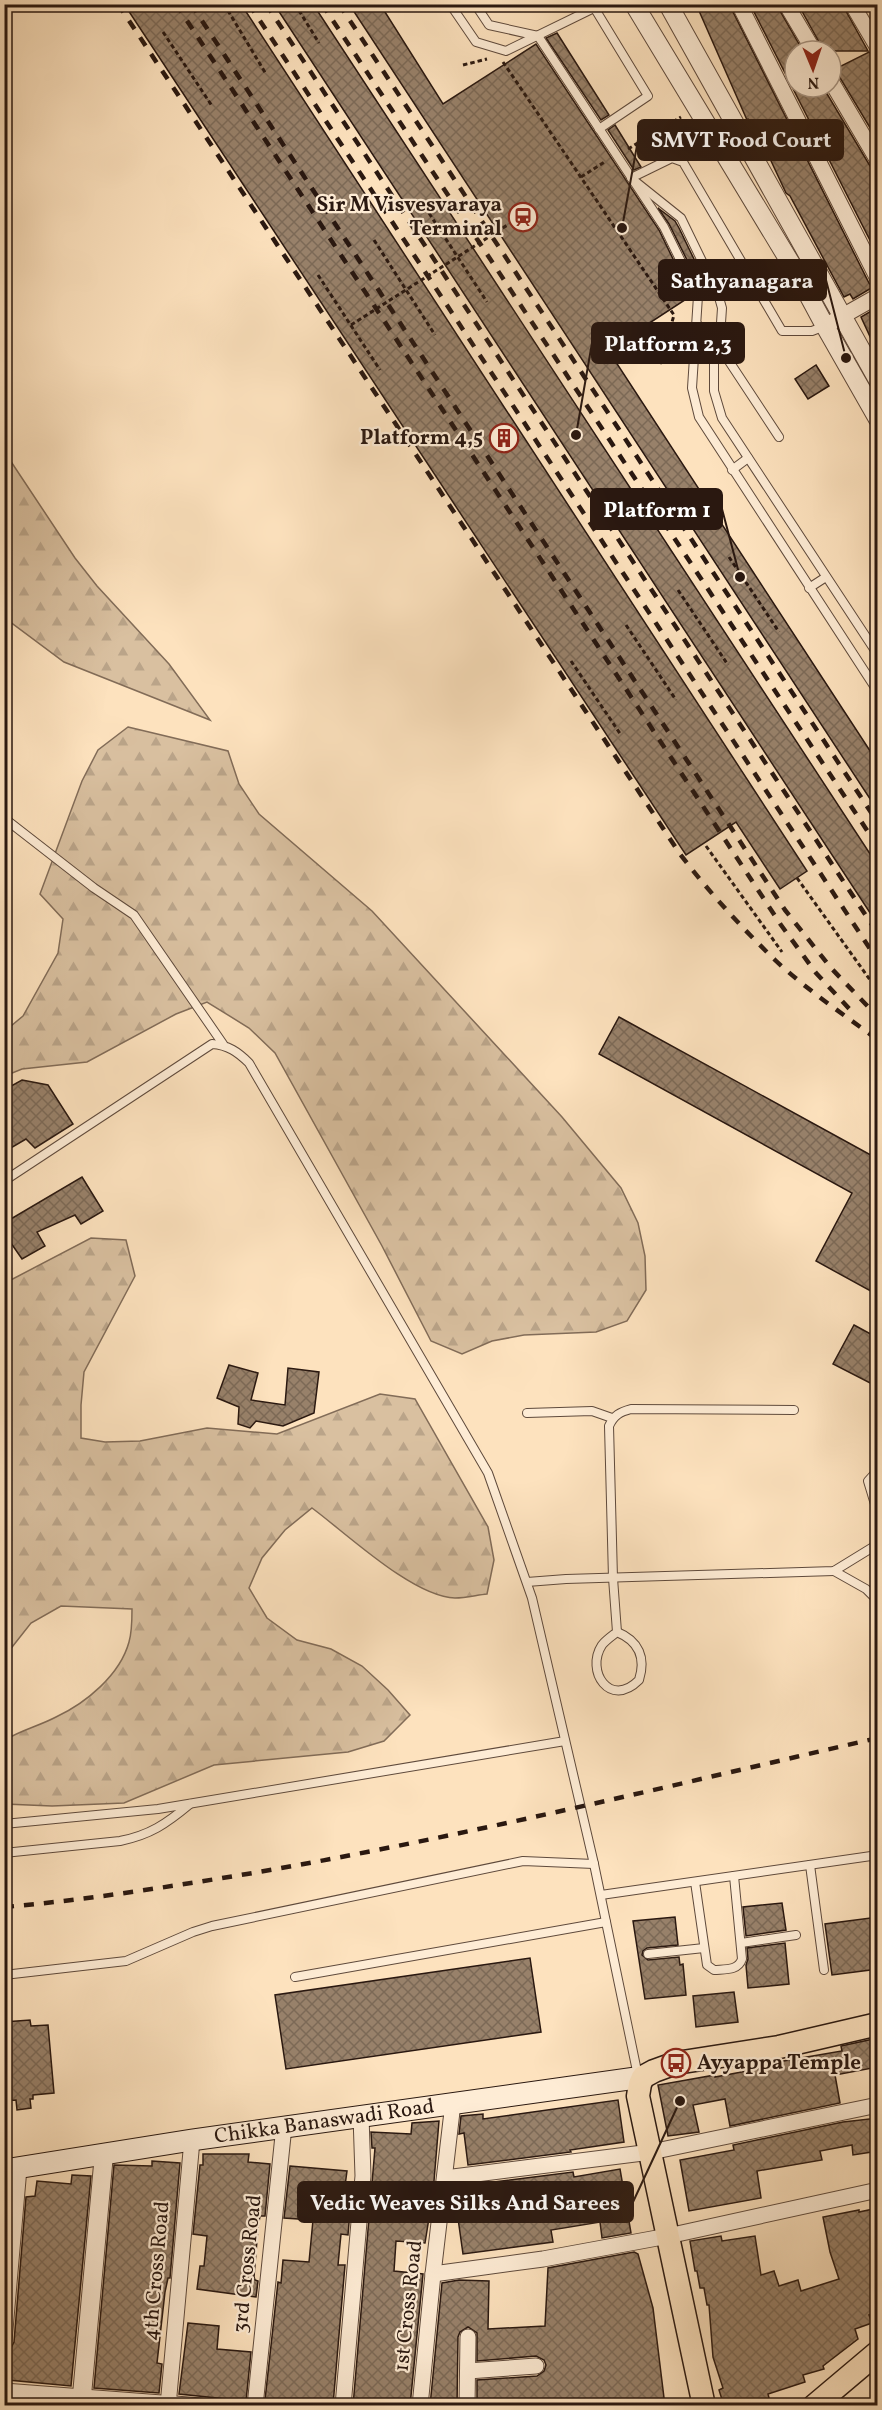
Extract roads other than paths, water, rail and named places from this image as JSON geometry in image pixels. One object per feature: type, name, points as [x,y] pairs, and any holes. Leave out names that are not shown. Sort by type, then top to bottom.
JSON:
[{"type":"main road","points":[[704,2406],[638,2096],[641,2077],[676,2064],[779,2047],[878,2024]]},
{"type":"main road","name":"Chikka Banaswadi Road","points":[[12,2169],[192,2139],[641,2077]]},
{"type":"main road","points":[[814,2406],[878,2352]]},
{"type":"street","points":[[634,4],[796,272],[878,418]]},
{"type":"street","points":[[668,4],[878,380]]},
{"type":"street","points":[[739,4],[878,279]]},
{"type":"street","points":[[786,4],[807,39]]},
{"type":"street","points":[[852,4],[878,48]]},
{"type":"street","points":[[842,99],[878,161]]},
{"type":"street","points":[[825,326],[878,296]]},
{"type":"street","name":"1st Cross Road","points":[[420,2406],[453,2103]]},
{"type":"street","points":[[445,2178],[651,2152],[878,2105]]},
{"type":"street","points":[[343,2406],[363,2176],[361,2116]]},
{"type":"street","name":"3rd Cross Road","points":[[255,2406],[284,2126]]},
{"type":"street","name":"4th Cross Road","points":[[169,2404],[192,2139]]},
{"type":"street","points":[[82,2402],[104,2154]]},
{"type":"street","points":[[4,2341],[12,2169]]},
{"type":"street","points":[[433,2274],[543,2259],[668,2236],[878,2190]]},
{"type":"street","points":[[467,2406],[468,2337]]},
{"type":"street","points":[[468,2371],[536,2366]]},
{"type":"street","points":[[4,2391],[82,2402],[201,2406]]},
{"type":"lane","points":[[450,4],[476,42],[506,51],[593,6],[648,96],[599,129]]},
{"type":"lane","points":[[475,4],[489,25],[538,36],[664,227],[698,296],[693,388],[694,403],[704,427],[878,692]]},
{"type":"lane","points":[[631,178],[672,159],[683,162],[782,331],[812,331],[825,326]]},
{"type":"lane","points":[[631,178],[681,218],[718,294],[722,308],[714,364],[716,400],[722,418],[878,655]]},
{"type":"lane","points":[[697,324],[717,343],[779,436]]},
{"type":"lane","points":[[732,470],[748,458]]},
{"type":"lane","points":[[809,588],[826,578]]},
{"type":"lane","points":[[4,818],[94,888],[134,915],[223,1044],[236,1051],[249,1063],[488,1473],[532,1598],[641,2077]]},
{"type":"lane","points":[[4,1181],[202,1050],[212,1044],[223,1044]]},
{"type":"lane","points":[[617,1632],[613,1578],[609,1426],[612,1418],[618,1413],[631,1409],[794,1410]]},
{"type":"lane","points":[[527,1413],[592,1411],[612,1418]]},
{"type":"lane","points":[[878,1470],[868,1481],[878,1515]]},
{"type":"lane","points":[[527,1582],[834,1571],[878,1544]]},
{"type":"lane","points":[[834,1571],[866,1589],[878,1601]]},
{"type":"lane","points":[[617,1632],[632,1640],[639,1649],[642,1660],[639,1680],[628,1690],[618,1692],[611,1690],[603,1683],[597,1664],[597,1656],[603,1643],[617,1632]]},
{"type":"lane","points":[[4,1824],[158,1809],[565,1741]]},
{"type":"lane","points":[[4,1853],[137,1837],[161,1828],[191,1804]]},
{"type":"lane","points":[[601,1895],[878,1855]]},
{"type":"lane","points":[[4,1975],[126,1961],[212,1926],[523,1861],[594,1864]]},
{"type":"lane","points":[[810,1865],[824,1970]]},
{"type":"lane","points":[[695,1882],[707,1965],[714,1970],[735,1968],[742,1959],[734,1876]]},
{"type":"lane","points":[[295,1977],[606,1922]]},
{"type":"lane","points":[[741,1943],[796,1935]]},
{"type":"lane","points":[[648,1954],[704,1948]]},
{"type":"railway","points":[[118,4],[680,854],[726,909],[775,960],[812,992],[878,1040]]},
{"type":"railway","points":[[176,4],[781,925],[816,973],[855,1015]]},
{"type":"railway","points":[[191,4],[785,910],[831,968],[878,1017]]},
{"type":"railway","points":[[249,4],[878,961]]},
{"type":"railway","points":[[266,4],[878,934]]},
{"type":"railway","points":[[322,4],[878,847]]},
{"type":"railway","points":[[339,4],[878,823]]},
{"type":"railway","points":[[4,1907],[157,1888],[326,1860],[563,1810],[878,1738]]},
{"type":"place","name":"Sir M Visvesvaraya Terminal","points":[[523,217]]},
{"type":"place","name":"SMVT Food Court","points":[[622,228]]},
{"type":"place","name":"Sathyanagara","points":[[846,358]]},
{"type":"place","name":"Platform 2,3","points":[[576,435]]},
{"type":"place","name":"Platform 4,5","points":[[504,438]]},
{"type":"place","name":"Platform 1","points":[[740,577]]},
{"type":"place","name":"Ayyappa Temple","points":[[676,2063]]},
{"type":"place","name":"Vedic Weaves Silks And Sarees","points":[[680,2101]]}]
